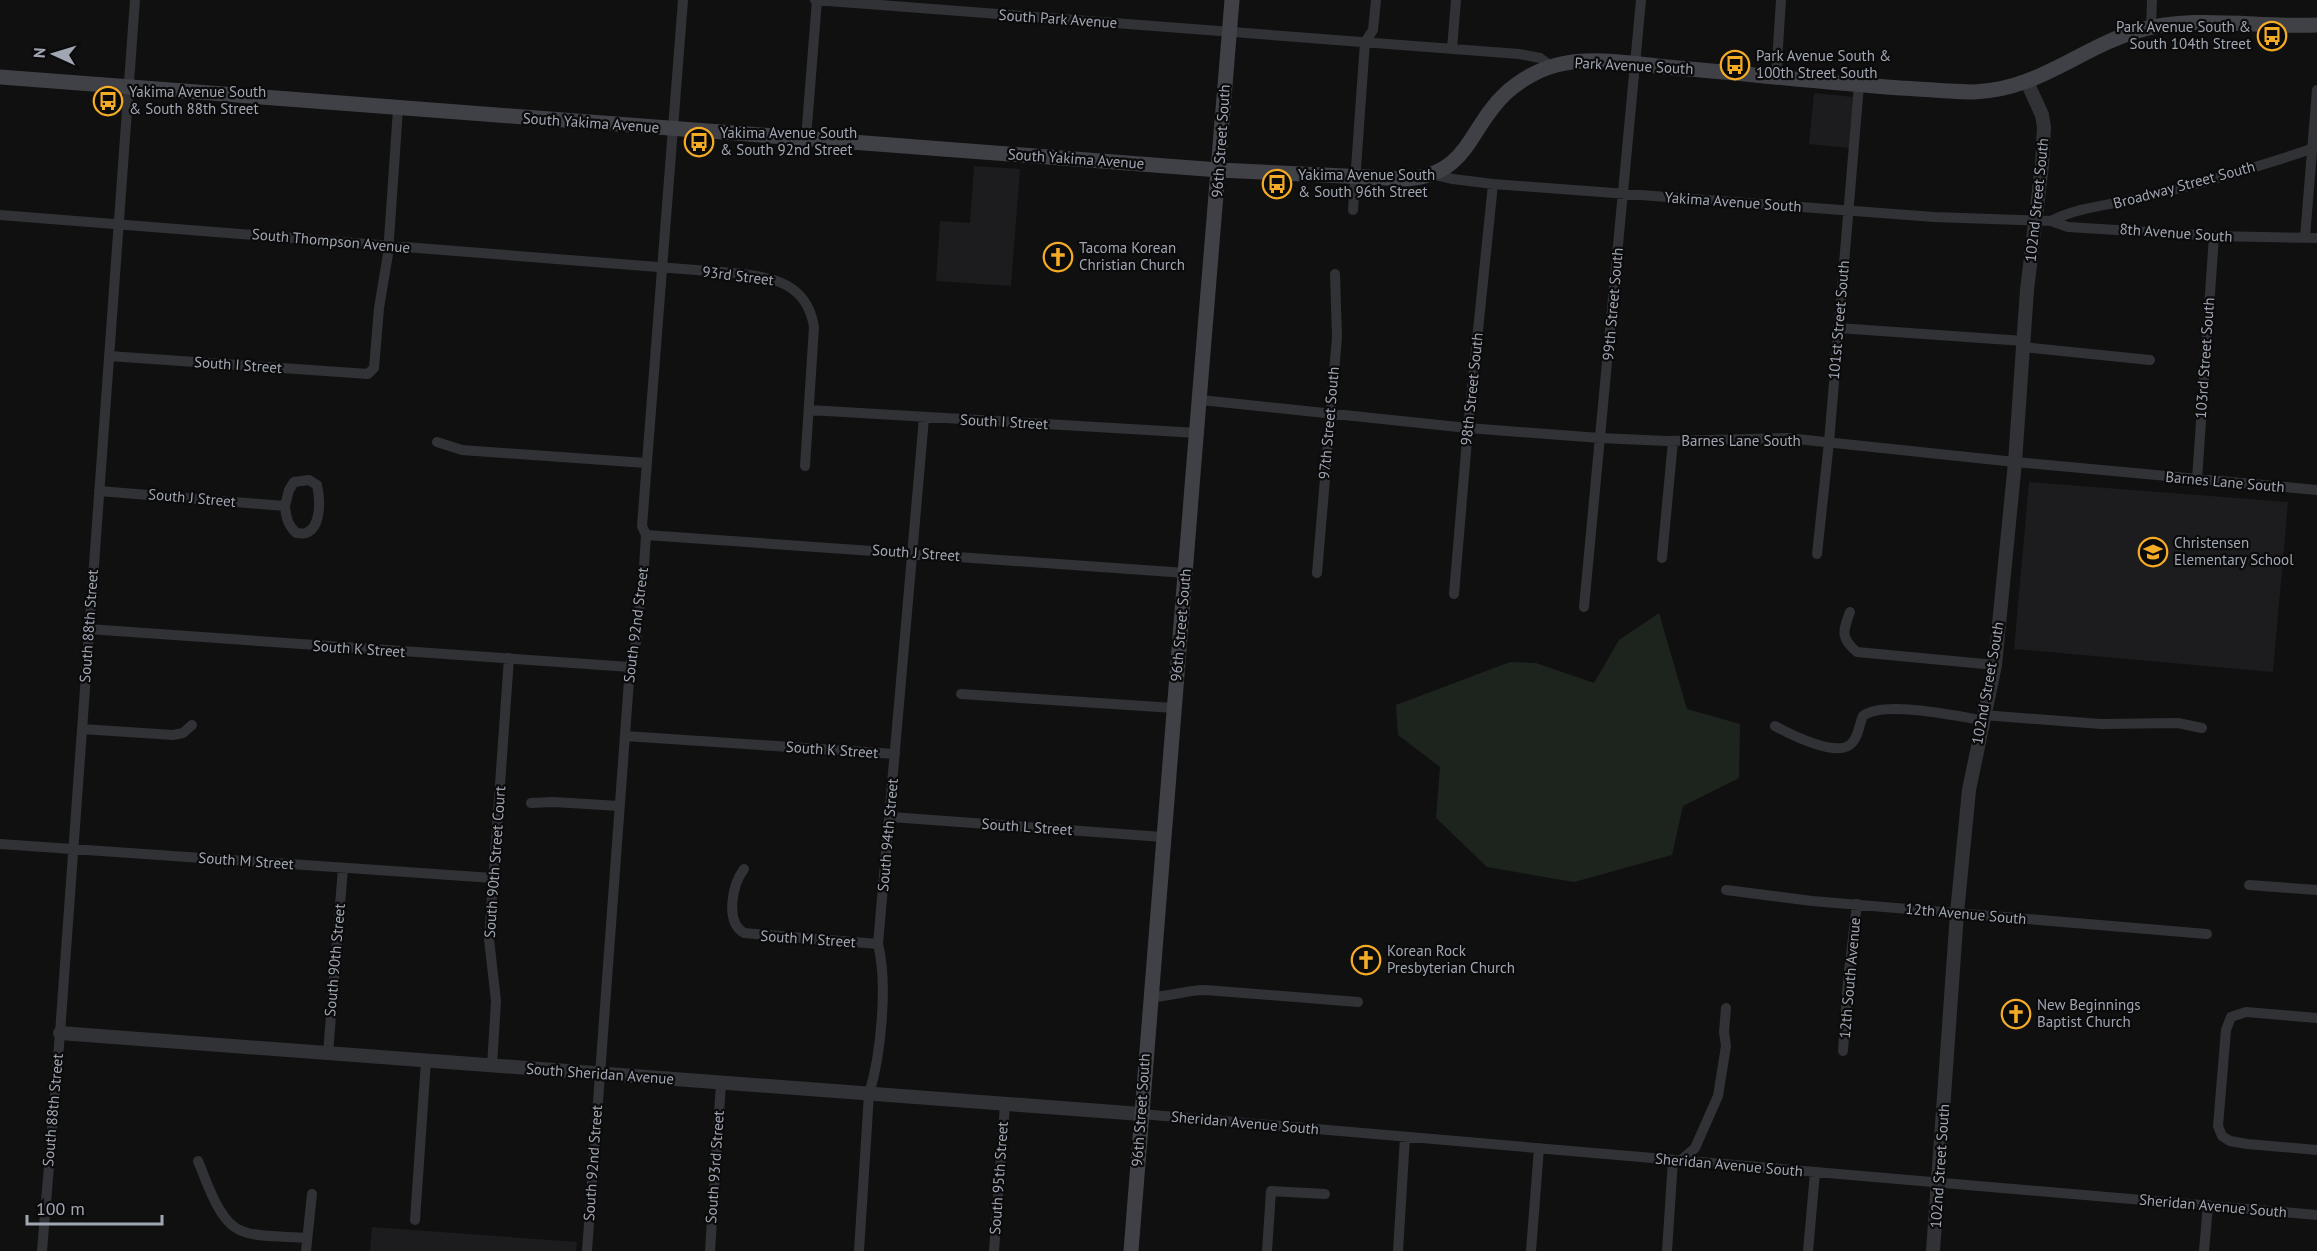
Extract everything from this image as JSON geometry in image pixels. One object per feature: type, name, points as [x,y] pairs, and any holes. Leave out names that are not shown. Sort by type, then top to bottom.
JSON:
[{"type":"main road","name":"96th Street South","points":[[1131,1251],[1232,0]]},
{"type":"main road","name":"Park Avenue South","points":[[1551,66],[1574,62],[1634,64],[1859,86],[1975,92],[2027,82],[2117,39],[2151,28],[2200,23],[2317,26]]},
{"type":"main road","name":"Yakima Avenue South","points":[[1219,170],[1407,179],[1431,174],[1442,170],[1459,157],[1505,94],[1551,66]]},
{"type":"main road","name":"South Yakima Avenue","points":[[0,77],[1219,170]]},
{"type":"street","name":"South 88th Street","points":[[42,1251],[135,0]]},
{"type":"street","name":"South 92nd Street","points":[[587,1251],[630,667],[636,642],[646,535],[642,526],[646,463],[682,0]]},
{"type":"street","points":[[806,138],[816,0]]},
{"type":"street","name":"South Park Avenue","points":[[816,0],[1230,31]]},
{"type":"street","points":[[957,12],[958,0]]},
{"type":"street","points":[[1353,210],[1365,42],[1373,30],[1376,0]]},
{"type":"street","points":[[1452,49],[1456,0]]},
{"type":"street","name":"99th Street South","points":[[1584,607],[1641,0]]},
{"type":"street","points":[[1776,77],[1781,0]]},
{"type":"street","points":[[2151,28],[2152,0]]},
{"type":"street","name":"Park Avenue South","points":[[1230,31],[1532,56],[1551,66]]},
{"type":"street","name":"102nd Street South","points":[[1933,1251],[1969,790],[1995,665],[2044,127],[2038,104],[2027,82]]},
{"type":"street","name":"101st Street South","points":[[1817,554],[1850,209],[1859,86]]},
{"type":"street","points":[[2305,237],[2315,148],[2317,90]]},
{"type":"street","points":[[388,245],[398,109]]},
{"type":"street","name":"Broadway Street South","points":[[2051,221],[2084,210],[2226,176],[2315,148]]},
{"type":"street","name":"Yakima Avenue South","points":[[1431,174],[1461,181],[1623,195],[1850,209],[1934,217],[2036,220]]},
{"type":"street","name":"98th Street South","points":[[1454,594],[1493,184]]},
{"type":"street","name":"South Thompson Avenue","points":[[0,215],[662,268]]},
{"type":"street","name":"8th Avenue South","points":[[2036,220],[2051,221],[2068,227],[2214,236],[2317,238]]},
{"type":"street","name":"103rd Street South","points":[[2197,479],[2214,236]]},
{"type":"street","name":"South I Street","points":[[109,356],[368,374],[374,368],[379,308],[388,245]]},
{"type":"street","name":"93rd Street","points":[[662,268],[763,276],[776,279],[793,289],[813,316],[809,410]]},
{"type":"street","name":"97th Street South","points":[[1317,573],[1337,338],[1335,274]]},
{"type":"street","points":[[1838,328],[2023,344],[2150,360]]},
{"type":"street","name":"Barnes Lane South","points":[[1201,400],[1468,428],[1600,438],[1673,441],[1771,438],[1829,442],[2317,490]]},
{"type":"street","points":[[805,466],[809,410]]},
{"type":"street","name":"South I Street","points":[[809,410],[1198,433]]},
{"type":"street","name":"South 94th Street","points":[[859,1251],[869,1095],[876,1073],[882,997],[883,962],[878,944],[891,817],[899,685],[924,418]]},
{"type":"street","points":[[1662,558],[1673,441]]},
{"type":"street","points":[[437,442],[462,450],[646,463]]},
{"type":"street","points":[[309,480],[317,485],[320,498],[314,528],[306,533],[296,533],[289,526],[285,506],[289,490],[294,482],[309,480]]},
{"type":"street","name":"South J Street","points":[[99,491],[285,506]]},
{"type":"street","name":"South J Street","points":[[646,535],[1186,573]]},
{"type":"street","points":[[1850,612],[1844,634],[1846,643],[1857,652],[1995,665]]},
{"type":"street","name":"South K Street","points":[[88,629],[630,667]]},
{"type":"street","name":"South 90th Street Court","points":[[492,1066],[496,1001],[489,939],[509,658]]},
{"type":"street","points":[[961,694],[1174,708]]},
{"type":"street","points":[[1775,726],[1807,741],[1840,748],[1853,743],[1863,716],[1875,710],[1900,709],[1983,717],[2101,724],[2178,723],[2202,728]]},
{"type":"street","points":[[82,729],[173,735],[183,733],[192,725]]},
{"type":"street","name":"South K Street","points":[[625,736],[895,754]]},
{"type":"street","points":[[531,803],[619,806]]},
{"type":"street","name":"South L Street","points":[[891,817],[1163,837]]},
{"type":"street","name":"South M Street","points":[[0,844],[493,878]]},
{"type":"street","name":"South 90th Street","points":[[328,1053],[343,868]]},
{"type":"street","name":"South M Street","points":[[744,869],[737,879],[735,891],[733,917],[738,929],[754,935],[878,944]]},
{"type":"street","points":[[2249,885],[2317,890]]},
{"type":"street","name":"12th Avenue South","points":[[1726,890],[1857,904],[2206,934]]},
{"type":"street","name":"12th South Avenue","points":[[1843,1051],[1857,904]]},
{"type":"street","points":[[1150,997],[1172,996],[1186,990],[1205,990],[1358,1002]]},
{"type":"street","points":[[1667,1251],[1676,1160],[1695,1148],[1718,1096],[1726,1046],[1724,1032],[1726,1008]]},
{"type":"street","points":[[2317,1018],[2246,1012],[2231,1017],[2226,1030],[2218,1121],[2218,1129],[2222,1136],[2230,1141],[2317,1150]]},
{"type":"street","name":"South Sheridan Avenue","points":[[60,1033],[1141,1114]]},
{"type":"street","points":[[415,1220],[426,1061]]},
{"type":"street","name":"South 93rd Street","points":[[710,1251],[721,1083]]},
{"type":"street","name":"South 95th Street","points":[[994,1251],[1005,1105]]},
{"type":"street","name":"Sheridan Avenue South","points":[[1141,1114],[2317,1215]]},
{"type":"street","points":[[1398,1251],[1405,1137]]},
{"type":"street","points":[[1531,1251],[1539,1148]]},
{"type":"street","points":[[198,1161],[222,1214],[233,1226],[249,1233],[307,1238]]},
{"type":"street","points":[[1808,1251],[1815,1173]]},
{"type":"street","points":[[1267,1251],[1271,1191],[1325,1194]]},
{"type":"street","points":[[306,1251],[312,1194]]},
{"type":"street","points":[[2204,1251],[2208,1205]]},
{"type":"shaded area","points":[[1814,93],[1853,97],[1849,148],[1809,144]]},
{"type":"shaded area","points":[[974,166],[1020,169],[1011,286],[936,281],[940,221],[970,223]]},
{"type":"shaded area","name":"Christensen Elementary School","points":[[2029,482],[2288,502],[2273,672],[2014,649]]},
{"type":"shaded area","points":[[1659,613],[1687,709],[1740,724],[1739,778],[1683,806],[1672,855],[1574,882],[1487,867],[1436,818],[1440,767],[1398,735],[1396,705],[1510,662],[1536,663],[1594,683],[1619,640]]},
{"type":"shaded area","points":[[372,1227],[577,1242],[576,1251],[370,1251]]},
{"type":"place","name":"Park Avenue South & South 104th Street","points":[[2272,36]]},
{"type":"place","name":"Park Avenue South & 100th Street South","points":[[1735,65]]},
{"type":"place","name":"Yakima Avenue South & South 88th Street","points":[[108,101]]},
{"type":"place","name":"Yakima Avenue South & South 92nd Street","points":[[699,142]]},
{"type":"place","name":"Yakima Avenue South & South 96th Street","points":[[1277,184]]},
{"type":"place","name":"Tacoma Korean Christian Church","points":[[1058,257]]},
{"type":"place","name":"Christensen Elementary School","points":[[2153,552]]},
{"type":"place","name":"Korean Rock Presbyterian Church","points":[[1366,960]]},
{"type":"place","name":"New Beginnings Baptist Church","points":[[2016,1014]]}]
